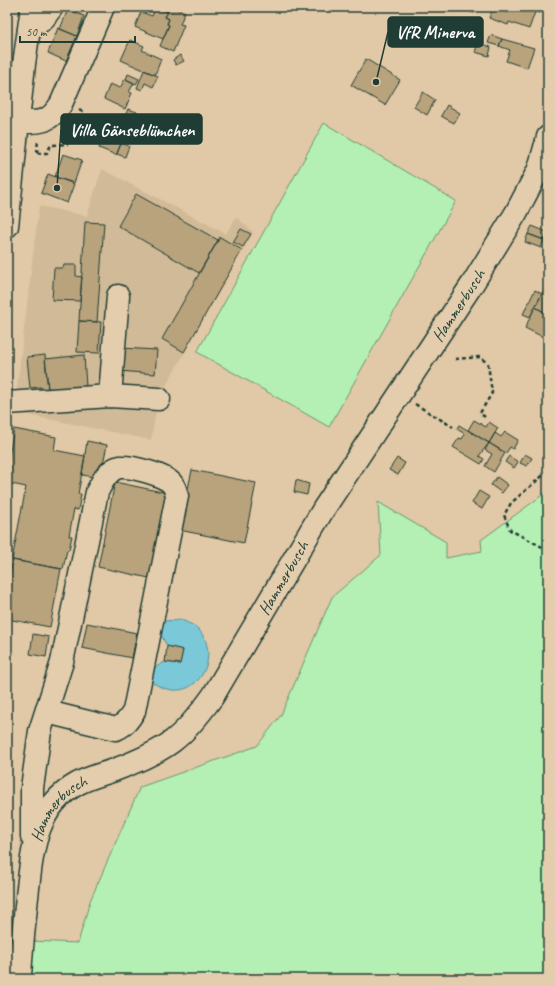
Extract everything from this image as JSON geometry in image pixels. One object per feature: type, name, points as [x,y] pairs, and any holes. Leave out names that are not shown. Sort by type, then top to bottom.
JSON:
[{"type":"street","points":[[7,226],[32,7]]},
{"type":"street","points":[[29,31],[44,18],[52,7]]},
{"type":"street","points":[[18,122],[40,122],[53,116],[61,104],[103,7]]},
{"type":"street","name":"Hammerbusch","points":[[20,979],[23,930],[32,848],[44,817],[58,798],[78,784],[116,770],[168,746],[194,722],[213,696],[323,510],[473,283],[516,213],[534,180],[548,137]]},
{"type":"street","points":[[110,396],[118,296]]},
{"type":"street","points":[[7,403],[110,396],[159,399]]},
{"type":"street","points":[[32,848],[32,788],[40,731],[62,662],[97,492],[106,475],[119,467],[161,476],[172,483],[177,496],[134,711],[129,720],[123,726],[116,729],[47,712]]},
{"type":"path","points":[[40,122],[37,153],[47,153],[51,145],[68,144]]},
{"type":"path","points":[[455,359],[480,357],[488,364],[492,393],[480,413],[485,417]]},
{"type":"path","points":[[409,401],[453,427]]},
{"type":"path","points":[[548,471],[511,503],[504,515],[510,530],[548,550]]},
{"type":"shaded area","points":[[102,169],[226,234],[236,217],[253,232],[160,396],[151,440],[14,412],[39,206],[87,216]]},
{"type":"green space","points":[[324,123],[456,201],[329,427],[197,352]]},
{"type":"green space","points":[[548,491],[548,979],[27,979],[30,941],[78,943],[90,901],[140,787],[257,746],[281,715],[332,597],[381,555],[378,502],[446,542],[446,558],[482,551],[481,540]]},
{"type":"water","points":[[182,620],[197,628],[205,639],[208,650],[204,671],[198,680],[189,687],[179,690],[158,686],[150,681],[152,669],[165,662],[180,664],[183,650],[167,646],[160,633],[162,621]]},
{"type":"building","points":[[156,7],[168,12],[165,17],[169,19],[167,24],[169,25],[163,39],[135,27],[141,12],[152,16]]},
{"type":"building","points":[[166,7],[173,7],[185,12],[180,24],[184,25],[173,52],[160,46],[169,25],[167,24],[169,19],[165,17],[168,12],[165,11]]},
{"type":"building","points":[[463,7],[477,7],[474,13],[462,9]]},
{"type":"building","points":[[509,7],[542,7],[540,13],[535,12],[529,29],[509,22],[508,25],[489,18],[493,8],[507,13]]},
{"type":"building","points":[[68,9],[84,16],[77,36],[60,29]]},
{"type":"building","points":[[58,28],[77,36],[66,61],[48,53]]},
{"type":"building","points":[[491,35],[502,39],[499,46],[488,43]]},
{"type":"building","points":[[502,39],[534,48],[527,68],[506,61],[510,50],[499,46]]},
{"type":"building","points":[[130,40],[144,46],[142,50],[161,59],[155,75],[121,60]]},
{"type":"building","points":[[478,43],[491,47],[489,56],[475,52]]},
{"type":"building","points":[[180,55],[184,61],[176,65],[173,60]]},
{"type":"building","points":[[366,59],[400,80],[385,105],[351,85]]},
{"type":"building","points":[[144,70],[158,76],[153,87],[145,83],[142,90],[137,88]]},
{"type":"building","points":[[128,74],[139,79],[136,84],[126,79]]},
{"type":"building","points":[[125,79],[134,83],[129,92],[132,93],[125,109],[104,99],[110,84],[120,88]]},
{"type":"building","points":[[423,92],[435,100],[427,115],[414,107]]},
{"type":"building","points":[[447,105],[460,113],[454,123],[441,116]]},
{"type":"building","points":[[128,109],[137,112],[133,123],[124,119]]},
{"type":"building","points":[[96,117],[112,124],[107,136],[122,142],[116,155],[99,148],[101,144],[87,138]]},
{"type":"building","points":[[121,143],[129,146],[125,157],[117,154]]},
{"type":"building","points":[[63,154],[82,160],[74,183],[55,177]]},
{"type":"building","points":[[48,174],[74,184],[67,203],[41,193]]},
{"type":"building","points":[[136,194],[218,240],[199,273],[118,226]]},
{"type":"building","points":[[85,222],[104,223],[97,322],[79,321]]},
{"type":"building","points":[[532,226],[547,232],[544,240],[528,234]]},
{"type":"building","points":[[241,229],[251,234],[243,247],[233,242]]},
{"type":"building","points":[[528,234],[544,240],[541,248],[525,242]]},
{"type":"building","points":[[220,237],[242,250],[184,352],[162,339]]},
{"type":"building","points":[[64,265],[76,265],[76,276],[82,277],[80,301],[52,300],[54,268],[63,268]]},
{"type":"building","points":[[548,282],[548,314],[535,307]]},
{"type":"building","points":[[535,290],[542,294],[530,317],[523,314]]},
{"type":"building","points":[[535,307],[548,314],[548,328],[543,337],[525,328]]},
{"type":"building","points":[[79,321],[101,322],[99,353],[77,352]]},
{"type":"building","points":[[121,348],[157,350],[155,374],[119,371]]},
{"type":"building","points":[[45,355],[48,390],[41,391],[41,387],[30,388],[27,357]]},
{"type":"building","points":[[84,355],[86,387],[48,390],[45,359]]},
{"type":"building","points":[[474,420],[486,427],[489,422],[498,428],[489,443],[468,430]]},
{"type":"building","points":[[459,425],[489,443],[479,456],[484,459],[481,464],[453,447],[459,438],[462,439],[465,434],[457,429]]},
{"type":"building","points":[[14,429],[56,437],[54,450],[85,456],[78,494],[81,494],[78,510],[74,509],[69,536],[72,536],[63,569],[12,560],[26,487],[7,483],[7,467]]},
{"type":"building","points":[[505,432],[518,440],[513,449],[510,447],[506,453],[489,443],[495,433],[501,437]]},
{"type":"building","points":[[87,441],[107,445],[100,478],[82,475]]},
{"type":"building","points":[[489,443],[505,453],[494,472],[485,466],[492,454],[485,450]]},
{"type":"building","points":[[525,454],[532,458],[527,466],[520,463]]},
{"type":"building","points":[[509,456],[518,462],[514,468],[505,462]]},
{"type":"building","points":[[397,458],[405,463],[398,475],[389,470]]},
{"type":"building","points":[[192,470],[256,483],[244,543],[179,530]]},
{"type":"building","points":[[497,477],[508,485],[502,493],[491,485]]},
{"type":"building","points":[[296,480],[309,484],[307,495],[294,492]]},
{"type":"building","points":[[115,482],[167,493],[149,578],[98,567]]},
{"type":"building","points":[[479,491],[489,497],[482,509],[472,503]]},
{"type":"building","points":[[13,560],[61,569],[50,627],[7,619],[7,589]]},
{"type":"building","points":[[87,623],[137,633],[132,658],[82,648]]},
{"type":"building","points":[[33,634],[49,637],[46,657],[30,654]]},
{"type":"building","points":[[167,646],[183,650],[180,664],[165,662]]},
{"type":"place","name":"VfR Minerva","points":[[376,82]]},
{"type":"place","name":"Villa Gänseblümchen","points":[[57,188]]}]
